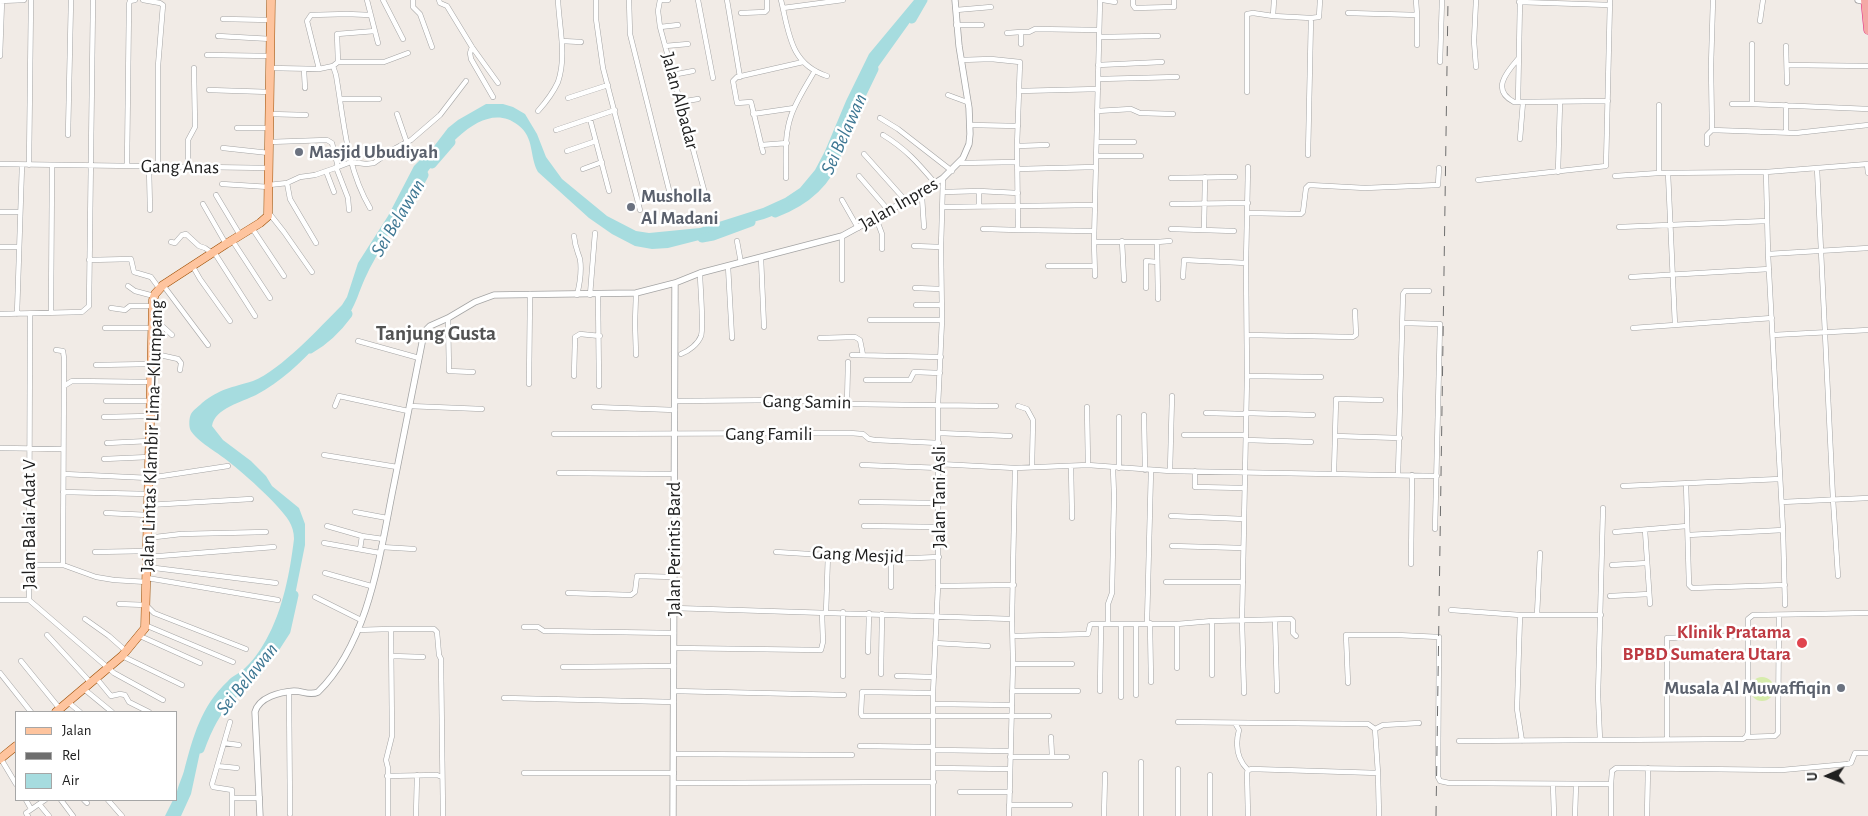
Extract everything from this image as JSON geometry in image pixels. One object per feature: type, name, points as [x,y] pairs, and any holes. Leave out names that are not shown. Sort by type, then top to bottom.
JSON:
[{"type":"highway","points":[[1864,1],[1868,30]]},
{"type":"main road","points":[[268,213],[271,0]]},
{"type":"main road","name":"Jalan Lintas Klambir Lima–Klumpang","points":[[58,710],[124,654],[140,636],[146,625],[152,306],[154,296],[161,287],[192,265],[264,220],[268,213]]},
{"type":"main road","points":[[0,759],[15,747]]},
{"type":"street","points":[[0,56],[1,1],[24,0]]},
{"type":"street","points":[[29,165],[31,0]]},
{"type":"street","points":[[68,135],[71,0]]},
{"type":"street","points":[[0,314],[82,312],[88,308],[93,0]]},
{"type":"street","points":[[127,166],[130,1],[135,0]]},
{"type":"street","points":[[143,0],[163,5],[158,66],[158,167]]},
{"type":"street","points":[[367,0],[378,43]]},
{"type":"street","points":[[382,0],[403,39]]},
{"type":"street","points":[[412,0],[413,7],[420,14],[432,47]]},
{"type":"street","points":[[440,0],[440,3],[448,8],[472,47],[498,83]]},
{"type":"street","points":[[538,111],[551,95],[558,80],[562,41],[558,0]]},
{"type":"street","points":[[596,0],[596,19],[608,86],[640,210]]},
{"type":"street","points":[[629,0],[630,34],[671,198]]},
{"type":"street","points":[[660,0],[668,0]]},
{"type":"street","name":"Jalan Albadar","points":[[660,0],[658,11],[660,27],[707,201]]},
{"type":"street","points":[[698,0],[713,78]]},
{"type":"street","points":[[727,0],[740,77]]},
{"type":"street","points":[[741,14],[766,11],[767,0]]},
{"type":"street","points":[[781,0],[791,42],[803,62],[814,72],[827,76]]},
{"type":"street","points":[[783,8],[843,0]]},
{"type":"street","name":"Jalan Inpres","points":[[289,692],[307,694],[318,692],[346,654],[361,620],[383,539],[419,358],[427,329],[487,297],[506,294],[590,295],[636,293],[675,283],[700,273],[842,236],[920,193],[943,178],[960,163],[969,144],[971,125],[956,25],[955,0]]},
{"type":"street","points":[[1095,276],[1095,167],[1097,156],[1101,0],[1115,2]]},
{"type":"street","points":[[1133,0],[1134,7],[1174,7],[1174,0]]},
{"type":"street","points":[[1152,0],[1152,6]]},
{"type":"street","points":[[1273,16],[1274,0]]},
{"type":"street","points":[[1247,92],[1247,14],[1319,17],[1320,0]]},
{"type":"street","points":[[1416,0],[1417,45]]},
{"type":"street","points":[[1440,62],[1442,0]]},
{"type":"street","points":[[1476,0],[1474,41],[1476,67]]},
{"type":"street","points":[[1712,130],[1713,0]]},
{"type":"street","points":[[1760,21],[1763,0]]},
{"type":"street","points":[[1478,180],[1606,166],[1610,2],[1520,1],[1518,59],[1520,139]]},
{"type":"street","points":[[956,10],[991,7]]},
{"type":"street","points":[[1348,13],[1417,15]]},
{"type":"street","points":[[319,69],[308,25],[308,17],[315,15],[370,15]]},
{"type":"street","points":[[1308,154],[1311,18]]},
{"type":"street","points":[[223,19],[271,20]]},
{"type":"street","points":[[660,27],[678,25]]},
{"type":"street","points":[[956,25],[982,25]]},
{"type":"street","points":[[1007,33],[1029,32],[1038,29],[1099,30]]},
{"type":"street","points":[[338,62],[338,34],[375,31]]},
{"type":"street","points":[[1021,32],[1021,44]]},
{"type":"street","points":[[218,36],[271,39]]},
{"type":"street","points":[[1099,37],[1158,36]]},
{"type":"street","points":[[562,41],[582,42]]},
{"type":"street","points":[[665,46],[688,44]]},
{"type":"street","points":[[1752,44],[1752,104]]},
{"type":"street","points":[[1786,46],[1787,83]]},
{"type":"street","points":[[472,47],[471,59],[493,98]]},
{"type":"street","points":[[270,68],[304,70],[333,66],[338,62],[384,62],[408,53]]},
{"type":"street","points":[[207,56],[270,56]]},
{"type":"street","points":[[961,60],[991,59],[1020,62],[1017,146],[1018,230]]},
{"type":"street","points":[[1518,59],[1509,69],[1502,82],[1501,88],[1508,99],[1520,102],[1608,101]]},
{"type":"street","points":[[763,152],[751,102],[739,104],[736,101],[733,80],[803,62]]},
{"type":"street","points":[[1098,65],[1162,62]]},
{"type":"street","points":[[1787,64],[1868,66]]},
{"type":"street","points":[[333,66],[351,162],[358,186],[370,208]]},
{"type":"street","points":[[188,166],[188,140],[195,127],[194,68]]},
{"type":"street","points":[[304,70],[305,88]]},
{"type":"street","points":[[672,75],[693,71]]},
{"type":"street","points":[[786,178],[790,119],[814,72]]},
{"type":"street","points":[[1099,79],[1177,77]]},
{"type":"street","points":[[222,184],[269,186],[287,183],[300,177],[312,176],[351,162],[374,163],[406,143],[440,115],[466,81]]},
{"type":"street","points":[[568,98],[608,86]]},
{"type":"street","points":[[1019,91],[1098,89]]},
{"type":"street","points":[[209,90],[270,92]]},
{"type":"street","points":[[948,94],[967,102]]},
{"type":"street","points":[[340,99],[379,99]]},
{"type":"street","points":[[680,102],[698,99]]},
{"type":"street","points":[[1558,172],[1560,102]]},
{"type":"street","points":[[1732,104],[1868,109]]},
{"type":"street","points":[[1659,105],[1659,173]]},
{"type":"street","points":[[1786,105],[1786,132]]},
{"type":"street","points":[[753,114],[794,108]]},
{"type":"street","points":[[1097,111],[1131,109],[1143,114],[1173,114]]},
{"type":"street","points":[[556,130],[615,110]]},
{"type":"street","points":[[270,114],[306,115]]},
{"type":"street","points":[[397,114],[406,143]]},
{"type":"street","points":[[880,118],[898,129],[952,171]]},
{"type":"street","points":[[590,119],[609,191]]},
{"type":"street","points":[[971,125],[1018,126]]},
{"type":"street","points":[[1707,144],[1708,133],[1712,130],[1820,131],[1868,125]]},
{"type":"street","points":[[237,128],[270,128]]},
{"type":"street","points":[[884,135],[914,157],[935,183]]},
{"type":"street","points":[[269,142],[327,140],[332,142],[337,167],[348,198],[349,210]]},
{"type":"street","points":[[567,151],[596,141]]},
{"type":"street","points":[[1097,142],[1134,142]]},
{"type":"street","points":[[761,145],[787,143]]},
{"type":"street","points":[[1017,146],[1047,144]]},
{"type":"street","points":[[223,148],[269,153]]},
{"type":"street","points":[[864,154],[906,201]]},
{"type":"street","points":[[1097,156],[1141,156]]},
{"type":"street","points":[[583,169],[602,162]]},
{"type":"street","points":[[960,163],[1017,162]]},
{"type":"street","name":"Gang Anas","points":[[0,164],[269,168]]},
{"type":"street","points":[[1615,176],[1659,173],[1766,172],[1868,164],[1868,173]]},
{"type":"street","points":[[17,314],[22,165]]},
{"type":"street","points":[[51,312],[52,166]]},
{"type":"street","points":[[149,167],[150,210]]},
{"type":"street","points":[[1018,169],[1095,167]]},
{"type":"street","points":[[1244,694],[1242,621],[1247,376],[1246,264],[1248,167]]},
{"type":"street","points":[[1248,213],[1301,214],[1303,212],[1306,188],[1310,185],[1365,188],[1437,186],[1439,168]]},
{"type":"street","points":[[1817,168],[1832,499],[1838,576]]},
{"type":"street","points":[[326,171],[334,192]]},
{"type":"street","points":[[1766,172],[1768,254],[1782,502],[1784,605]]},
{"type":"street","points":[[1668,174],[1675,325]]},
{"type":"street","points":[[859,176],[889,211]]},
{"type":"street","points":[[1204,230],[1205,177]]},
{"type":"street","points":[[1171,178],[1235,177]]},
{"type":"street","name":"Jalan Tani Asli","points":[[933,816],[933,704],[939,557],[938,405],[942,320],[941,247],[943,178]]},
{"type":"street","points":[[287,183],[290,199],[316,243]]},
{"type":"street","points":[[979,206],[980,191]]},
{"type":"street","points":[[944,192],[1018,193]]},
{"type":"street","points":[[920,193],[922,197],[924,227]]},
{"type":"street","points":[[216,195],[240,235]]},
{"type":"street","points":[[842,200],[858,228]]},
{"type":"street","points":[[1172,204],[1248,203]]},
{"type":"street","points":[[203,204],[270,298]]},
{"type":"street","points":[[943,207],[1095,204]]},
{"type":"street","points":[[0,212],[20,212]]},
{"type":"street","points":[[268,213],[312,272]]},
{"type":"street","points":[[876,218],[882,234],[882,249]]},
{"type":"street","points":[[1619,228],[1670,224],[1767,221]]},
{"type":"street","points":[[252,228],[284,276]]},
{"type":"street","points":[[983,229],[1094,231]]},
{"type":"street","points":[[1171,229],[1234,232]]},
{"type":"street","points":[[590,295],[595,233]]},
{"type":"street","points":[[171,242],[175,243],[182,235],[186,234],[199,246],[213,252],[255,316]]},
{"type":"street","points":[[574,236],[575,248],[581,268],[577,295]]},
{"type":"street","points":[[842,236],[842,280]]},
{"type":"street","points":[[737,240],[741,262]]},
{"type":"street","points":[[1122,241],[1124,280]]},
{"type":"street","points":[[1094,242],[1170,241]]},
{"type":"street","points":[[1157,242],[1158,299]]},
{"type":"street","points":[[914,246],[941,247]]},
{"type":"street","points":[[0,247],[19,247]]},
{"type":"street","points":[[1768,254],[1868,248]]},
{"type":"street","points":[[761,258],[764,327]]},
{"type":"street","points":[[89,260],[131,259],[134,272],[151,277],[208,345]]},
{"type":"street","points":[[1183,276],[1184,260],[1246,264]]},
{"type":"street","points":[[1146,288],[1146,261],[1157,262]]},
{"type":"street","points":[[192,265],[230,321]]},
{"type":"street","points":[[728,266],[732,338]]},
{"type":"street","points":[[1048,266],[1094,266]]},
{"type":"street","points":[[1631,277],[1769,269]]},
{"type":"street","points":[[681,354],[694,346],[702,335],[700,273]]},
{"type":"street","name":"Jalan Perintis Bard","points":[[674,816],[675,283]]},
{"type":"street","points":[[128,286],[136,291],[154,296]]},
{"type":"street","points":[[914,288],[941,288]]},
{"type":"street","points":[[1398,475],[1404,292],[1429,291]]},
{"type":"street","points":[[636,293],[636,355]]},
{"type":"street","points":[[528,384],[530,294]]},
{"type":"street","points":[[598,294],[600,386]]},
{"type":"street","points":[[916,305],[942,305]]},
{"type":"street","points":[[111,308],[125,310],[130,306],[152,306]]},
{"type":"street","points":[[1247,335],[1353,338],[1356,335],[1355,311]]},
{"type":"street","name":"Jalan Balai Adat V","points":[[29,600],[28,448],[30,314]]},
{"type":"street","points":[[448,318],[449,371],[473,372]]},
{"type":"street","points":[[1633,328],[1772,318]]},
{"type":"street","points":[[870,320],[942,320]]},
{"type":"street","points":[[1403,323],[1440,324],[1435,529]]},
{"type":"street","points":[[105,328],[160,324],[172,335]]},
{"type":"street","points":[[1773,335],[1868,330]]},
{"type":"street","points":[[574,376],[575,338],[580,334],[600,336]]},
{"type":"street","points":[[820,338],[855,338],[860,340],[863,355]]},
{"type":"street","points":[[358,341],[419,358]]},
{"type":"street","points":[[56,350],[62,349],[64,354],[62,565]]},
{"type":"street","points":[[151,353],[178,358],[181,363],[180,370]]},
{"type":"street","points":[[852,355],[940,357]]},
{"type":"street","points":[[847,404],[848,362]]},
{"type":"street","points":[[96,365],[151,364]]},
{"type":"street","points":[[866,380],[910,380],[914,372],[940,373]]},
{"type":"street","points":[[1247,376],[1320,377]]},
{"type":"street","points":[[64,386],[72,381],[151,382]]},
{"type":"street","points":[[335,406],[339,396],[409,408],[482,409]]},
{"type":"street","points":[[1170,471],[1172,396]]},
{"type":"street","points":[[1334,473],[1336,398],[1381,400]]},
{"type":"street","points":[[106,401],[150,400]]},
{"type":"street","name":"Gang Samin","points":[[675,401],[784,400],[847,404],[996,406]]},
{"type":"street","points":[[1018,406],[1027,409],[1033,420],[1032,467]]},
{"type":"street","points":[[594,407],[674,410]]},
{"type":"street","points":[[1087,407],[1088,465]]},
{"type":"street","points":[[1206,413],[1313,415]]},
{"type":"street","points":[[1144,415],[1145,470]]},
{"type":"street","points":[[104,417],[150,416]]},
{"type":"street","points":[[1119,417],[1119,468]]},
{"type":"street","name":"Gang Famili","points":[[554,434],[863,434],[869,439],[875,440],[938,443]]},
{"type":"street","points":[[939,434],[1010,436]]},
{"type":"street","points":[[1184,435],[1311,442]]},
{"type":"street","points":[[1335,436],[1400,438]]},
{"type":"street","points":[[107,443],[149,441]]},
{"type":"street","points":[[0,448],[62,449]]},
{"type":"street","points":[[324,455],[397,467]]},
{"type":"street","points":[[104,459],[149,458]]},
{"type":"street","points":[[862,465],[1015,468],[1088,465],[1170,471],[1437,476]]},
{"type":"street","points":[[64,474],[149,478],[228,466]]},
{"type":"street","points":[[1071,466],[1072,518]]},
{"type":"street","points":[[1009,816],[1015,468]]},
{"type":"street","points":[[1108,624],[1108,604],[1112,593],[1113,468]]},
{"type":"street","points":[[1152,470],[1149,623],[1152,682]]},
{"type":"street","points":[[1195,471],[1195,487],[1244,488]]},
{"type":"street","points":[[559,473],[674,474]]},
{"type":"street","points":[[1411,564],[1412,475]]},
{"type":"street","points":[[1623,486],[1780,479]]},
{"type":"street","points":[[1686,483],[1690,585],[1692,588],[1785,585]]},
{"type":"street","points":[[63,492],[148,494]]},
{"type":"street","points":[[1782,502],[1868,498]]},
{"type":"street","points":[[148,505],[251,499]]},
{"type":"street","points":[[861,502],[939,503]]},
{"type":"street","points":[[1600,740],[1598,695],[1604,508]]},
{"type":"street","points":[[355,512],[387,518]]},
{"type":"street","points":[[106,513],[148,515]]},
{"type":"street","points":[[1171,516],[1244,519]]},
{"type":"street","points":[[327,526],[362,536],[383,539]]},
{"type":"street","points":[[864,526],[939,527]]},
{"type":"street","points":[[1615,532],[1687,526]]},
{"type":"street","points":[[1645,530],[1650,604]]},
{"type":"street","points":[[1688,535],[1783,530]]},
{"type":"street","points":[[147,538],[181,534],[266,532]]},
{"type":"street","points":[[360,549],[362,536]]},
{"type":"street","points":[[324,543],[360,549],[414,549]]},
{"type":"street","points":[[1172,546],[1243,548]]},
{"type":"street","points":[[95,552],[147,554],[274,548]]},
{"type":"street","name":"Gang Mesjid","points":[[776,552],[891,559],[939,557]]},
{"type":"street","points":[[1537,615],[1540,553]]},
{"type":"street","points":[[674,648],[821,650],[828,554]]},
{"type":"street","points":[[891,559],[891,587]]},
{"type":"street","points":[[1612,565],[1647,563]]},
{"type":"street","points":[[28,564],[62,565],[96,577],[147,580],[278,600]]},
{"type":"street","points":[[147,567],[276,582]]},
{"type":"street","points":[[325,573],[371,586]]},
{"type":"street","points":[[568,593],[631,595],[635,592],[637,576],[674,577]]},
{"type":"street","points":[[1166,582],[1243,582]]},
{"type":"street","points":[[938,586],[1014,585]]},
{"type":"street","points":[[1610,596],[1649,594]]},
{"type":"street","points":[[314,597],[361,620]]},
{"type":"street","points":[[0,600],[29,600],[114,673],[162,700]]},
{"type":"street","points":[[119,604],[146,605],[154,613],[246,649]]},
{"type":"street","points":[[674,608],[1012,619]]},
{"type":"street","points":[[1451,610],[1520,615],[1601,615]]},
{"type":"street","points":[[843,612],[843,676]]},
{"type":"street","points":[[868,652],[869,613]]},
{"type":"street","points":[[1746,737],[1748,732],[1749,616],[1868,613]]},
{"type":"street","points":[[881,674],[882,614]]},
{"type":"street","points":[[1520,615],[1517,709],[1522,741]]},
{"type":"street","points":[[1459,741],[1742,739],[1746,737],[1775,736],[1778,733],[1779,615]]},
{"type":"street","points":[[85,619],[109,636],[124,654],[182,685]]},
{"type":"street","points":[[1013,636],[1088,634],[1090,624],[1177,624],[1292,619],[1294,623],[1293,634],[1296,636]]},
{"type":"street","points":[[1275,620],[1276,692]]},
{"type":"street","points":[[1212,621],[1212,676]]},
{"type":"street","points":[[1100,691],[1101,624]]},
{"type":"street","points":[[1121,697],[1122,624]]},
{"type":"street","points":[[1136,624],[1136,695]]},
{"type":"street","points":[[1177,624],[1177,668]]},
{"type":"street","points":[[146,625],[233,662]]},
{"type":"street","points":[[524,627],[538,627],[544,631],[674,633]]},
{"type":"street","points":[[388,816],[386,753],[392,736],[390,629]]},
{"type":"street","points":[[357,630],[434,629],[437,632],[438,655],[441,659],[443,816]]},
{"type":"street","points":[[47,635],[111,696],[125,695],[129,702],[147,711]]},
{"type":"street","points":[[1348,683],[1346,635],[1438,636],[1440,640],[1439,779],[1444,782],[1456,783],[1612,784]]},
{"type":"street","points":[[1667,740],[1667,638],[1748,635]]},
{"type":"street","points":[[140,636],[200,663]]},
{"type":"street","points":[[936,643],[988,646]]},
{"type":"street","points":[[392,656],[423,657]]},
{"type":"street","points":[[21,661],[58,710]]},
{"type":"street","points":[[1013,664],[1072,664]]},
{"type":"street","points":[[563,667],[674,666]]},
{"type":"street","points":[[0,673],[29,711]]},
{"type":"street","points":[[897,676],[934,677]]},
{"type":"street","points":[[84,689],[111,711]]},
{"type":"street","points":[[674,691],[844,695]]},
{"type":"street","points":[[1012,691],[1078,691]]},
{"type":"street","points":[[260,816],[255,712],[257,706],[266,698],[289,692],[290,814]]},
{"type":"street","points":[[934,693],[862,692],[861,714],[862,716],[1050,716]]},
{"type":"street","points":[[504,698],[674,702]]},
{"type":"street","points":[[68,702],[79,711]]},
{"type":"street","points":[[933,704],[1012,705]]},
{"type":"street","points":[[230,722],[212,786],[230,789],[233,792],[232,816]]},
{"type":"street","points":[[1178,722],[1368,724],[1375,729]]},
{"type":"street","points":[[1236,723],[1239,730]]},
{"type":"street","points":[[1245,723],[1239,730],[1237,740],[1240,762],[1248,770],[1378,773]]},
{"type":"street","points":[[1375,729],[1383,725],[1419,723]]},
{"type":"street","points":[[1375,729],[1379,816]]},
{"type":"street","points":[[1051,737],[1052,757]]},
{"type":"street","points":[[224,743],[239,745]]},
{"type":"street","points":[[860,746],[1010,751]]},
{"type":"street","points":[[1611,816],[1613,769],[1782,770],[1848,764],[1851,763],[1856,753],[1868,753]]},
{"type":"street","points":[[674,754],[852,755]]},
{"type":"street","points":[[1010,757],[1067,757]]},
{"type":"street","points":[[0,759],[15,782]]},
{"type":"street","points":[[1140,816],[1141,762]]},
{"type":"street","points":[[217,766],[237,768]]},
{"type":"street","points":[[933,768],[1010,769]]},
{"type":"street","points":[[1647,816],[1648,768]]},
{"type":"street","points":[[1178,769],[1178,816]]},
{"type":"street","points":[[1248,770],[1248,816]]},
{"type":"street","points":[[524,773],[674,772]]},
{"type":"street","points":[[1104,816],[1105,774]]},
{"type":"street","points":[[416,775],[416,816]]},
{"type":"street","points":[[387,776],[437,775],[442,777]]},
{"type":"street","points":[[1210,775],[1210,816]]},
{"type":"street","points":[[674,783],[934,782]]},
{"type":"street","points":[[1554,784],[1554,816]]},
{"type":"street","points":[[1575,816],[1576,784]]},
{"type":"street","points":[[960,792],[1010,792]]},
{"type":"street","points":[[233,798],[260,798]]},
{"type":"street","points":[[27,801],[31,809]]},
{"type":"street","points":[[28,816],[26,813],[43,801]]},
{"type":"street","points":[[62,801],[73,816]]},
{"type":"street","points":[[109,801],[122,816]]},
{"type":"street","points":[[40,804],[49,816]]},
{"type":"street","points":[[1010,805],[1070,805]]},
{"type":"green space","points":[[1762,677],[1771,680],[1774,689],[1771,698],[1762,701],[1753,698],[1750,689],[1753,680]]},
{"type":"water","name":"Sei Belawan","points":[[914,0],[923,0],[918,11],[868,81],[836,161],[811,193],[780,213],[738,226],[711,237],[668,248],[652,249],[635,246],[612,234],[589,218],[538,172],[527,136],[518,125],[497,117],[474,125],[452,143],[430,169],[410,198],[368,272],[351,311],[343,322],[282,378],[256,395],[224,410],[214,420],[212,426],[223,440],[251,461],[266,476],[272,486],[299,508],[305,524],[305,545],[294,600],[276,649],[258,673],[235,691],[211,720],[200,752],[191,794],[181,816],[165,816],[172,801],[178,801],[178,789],[191,746],[205,711],[230,679],[253,660],[272,628],[285,591],[294,539],[290,523],[277,506],[240,471],[192,433],[189,426],[191,414],[215,394],[264,376],[300,347],[342,305],[347,297],[358,263],[388,216],[414,166],[435,145],[448,128],[486,104],[503,104],[513,107],[525,114],[537,134],[546,157],[562,179],[607,216],[636,231],[649,233],[700,228],[763,208],[785,198],[800,188],[815,170],[825,151],[846,101],[869,54]]},
{"type":"waterway","name":"Sei Belawan","points":[[912,19],[923,0]]},
{"type":"waterway","name":"Sei Belawan","points":[[859,100],[874,69]]},
{"type":"waterway","name":"Sei Belawan","points":[[432,164],[451,142]]},
{"type":"waterway","name":"Sei Belawan","points":[[775,213],[786,209],[813,191],[833,165],[837,154]]},
{"type":"waterway","name":"Sei Belawan","points":[[391,230],[406,208],[424,175]]},
{"type":"waterway","name":"Sei Belawan","points":[[702,238],[713,236],[751,222]]},
{"type":"waterway","name":"Sei Belawan","points":[[310,349],[331,334],[348,314]]},
{"type":"waterway","name":"Sei Belawan","points":[[275,648],[286,631],[294,595]]},
{"type":"waterway","name":"Sei Belawan","points":[[200,749],[208,729],[220,709],[260,668]]},
{"type":"railway","points":[[1436,816],[1448,0]]},
{"type":"place","name":"Masjid Ubudiyah","points":[[299,152]]},
{"type":"place","name":"Musholla Al Madani","points":[[631,207]]},
{"type":"place","name":"Klinik Pratama BPBD Sumatera Utara","points":[[1802,643]]},
{"type":"place","name":"Musala Al Muwaffiqin","points":[[1841,688]]},
{"type":"district","name":"Tanjung Gusta","points":[[436,334]]}]
